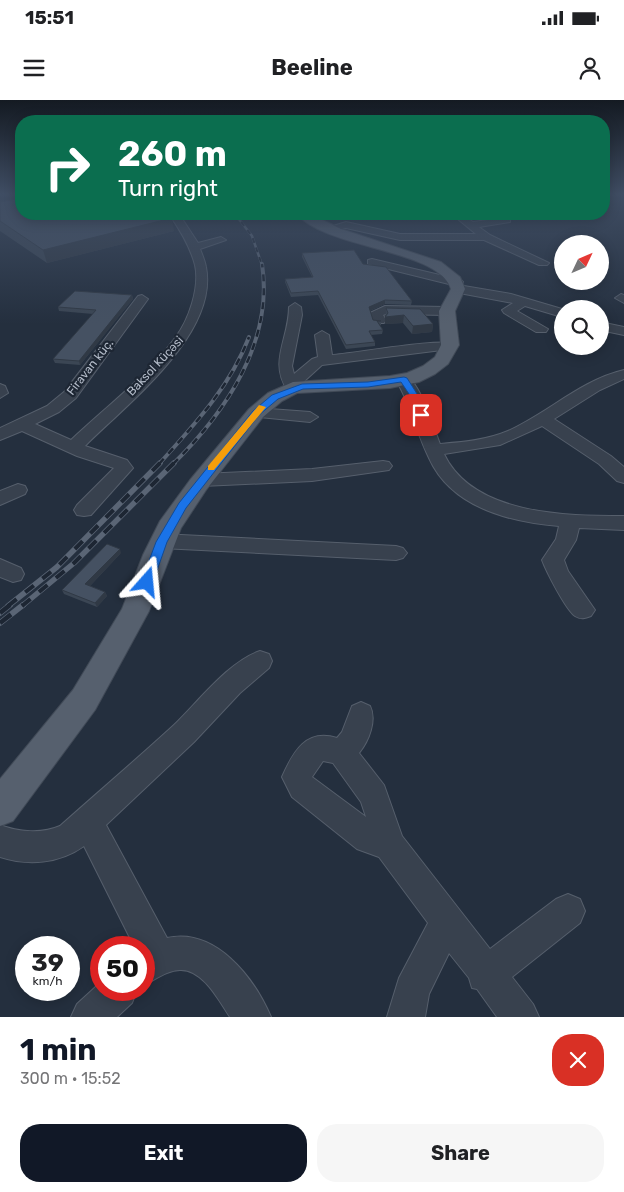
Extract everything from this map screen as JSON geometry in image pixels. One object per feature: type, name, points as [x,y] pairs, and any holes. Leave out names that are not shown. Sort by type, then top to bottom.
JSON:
[{"type":"main road","points":[[0,808],[84,700],[136,612],[161,542],[182,506],[256,413],[275,397],[293,386],[368,384],[404,380],[422,374],[437,365],[446,355],[450,345],[443,310],[458,285],[448,273],[420,258],[358,238]]},
{"type":"street","name":"Baksol Küçəsi","points":[[74,447],[155,369],[182,339],[194,315],[200,292],[200,267],[190,238]]},
{"type":"street","points":[[488,238],[542,263]]},
{"type":"street","points":[[194,247],[221,240]]},
{"type":"street","points":[[372,262],[554,311]]},
{"type":"street","points":[[422,286],[443,310]]},
{"type":"street","name":"Firavan küç.","points":[[0,435],[53,409],[70,395],[142,299]]},
{"type":"street","points":[[524,302],[508,310],[541,329]]},
{"type":"street","points":[[295,307],[296,326],[285,367],[285,375],[293,386],[317,362],[429,346],[450,345]]},
{"type":"street","points":[[379,320],[376,313],[385,310],[443,310]]},
{"type":"street","points":[[609,328],[624,331]]},
{"type":"street","points":[[322,334],[326,360]]},
{"type":"street","points":[[434,450],[492,443],[514,435],[596,385],[624,374]]},
{"type":"street","points":[[404,380],[415,397],[434,450],[445,471],[476,497],[505,510],[570,521],[624,523]]},
{"type":"street","points":[[256,413],[310,417]]},
{"type":"street","points":[[542,419],[605,460],[624,477]]},
{"type":"street","points":[[23,425],[83,452],[121,464],[124,468],[84,510]]},
{"type":"street","points":[[605,460],[624,458]]},
{"type":"street","points":[[202,480],[312,475],[383,466]]},
{"type":"street","points":[[0,499],[18,490]]},
{"type":"street","points":[[570,521],[566,540],[553,560],[558,573],[583,610]]},
{"type":"street","points":[[161,542],[396,553]]},
{"type":"street","points":[[0,841],[15,846],[52,846],[71,837],[184,733],[231,685],[260,661]]},
{"type":"street","points":[[342,753],[354,739],[361,714]]},
{"type":"street","points":[[389,845],[368,838],[302,787],[296,777],[310,752],[318,748],[327,748],[342,753],[374,795],[389,845],[485,975],[520,1017]]},
{"type":"street","points":[[88,823],[139,936]]},
{"type":"street","points":[[485,975],[568,911]]},
{"type":"street","points":[[406,1017],[412,991],[446,923]]},
{"type":"street","points":[[155,960],[180,951],[196,953],[215,965],[252,1017]]},
{"type":"street","points":[[90,1017],[107,1001]]},
{"type":"building","points":[[25,238],[92,238],[43,250]]},
{"type":"building","points":[[354,250],[363,264],[386,267],[412,301],[385,300],[369,307],[373,320],[381,321],[377,321],[383,330],[369,331],[375,342],[346,345],[318,291],[291,293],[285,279],[313,277],[302,253]]},
{"type":"building","points":[[75,291],[132,295],[79,361],[53,359],[96,310],[58,307]]},
{"type":"building","points":[[386,308],[420,309],[433,324],[413,326],[404,315],[385,317],[388,313]]},
{"type":"building","points":[[107,544],[120,549],[85,584],[105,592],[95,603],[62,590]]},
{"type":"railway","points":[[253,238],[262,265]]},
{"type":"railway","points":[[22,606],[74,563],[193,444],[228,398],[242,373],[253,347],[261,320],[264,293],[262,264]]},
{"type":"railway","points":[[159,464],[210,405],[232,372],[249,337]]},
{"type":"railway","points":[[8,606],[57,567],[160,463]]},
{"type":"railway","points":[[0,613],[10,605]]},
{"type":"railway","points":[[0,623],[23,605]]},
{"type":"slow traffic","points":[[211,468],[262,407]]},
{"type":"route","points":[[147,582],[161,542],[182,506],[256,413],[275,397],[293,388],[302,386],[368,384],[404,380],[415,397],[421,415]]}]
